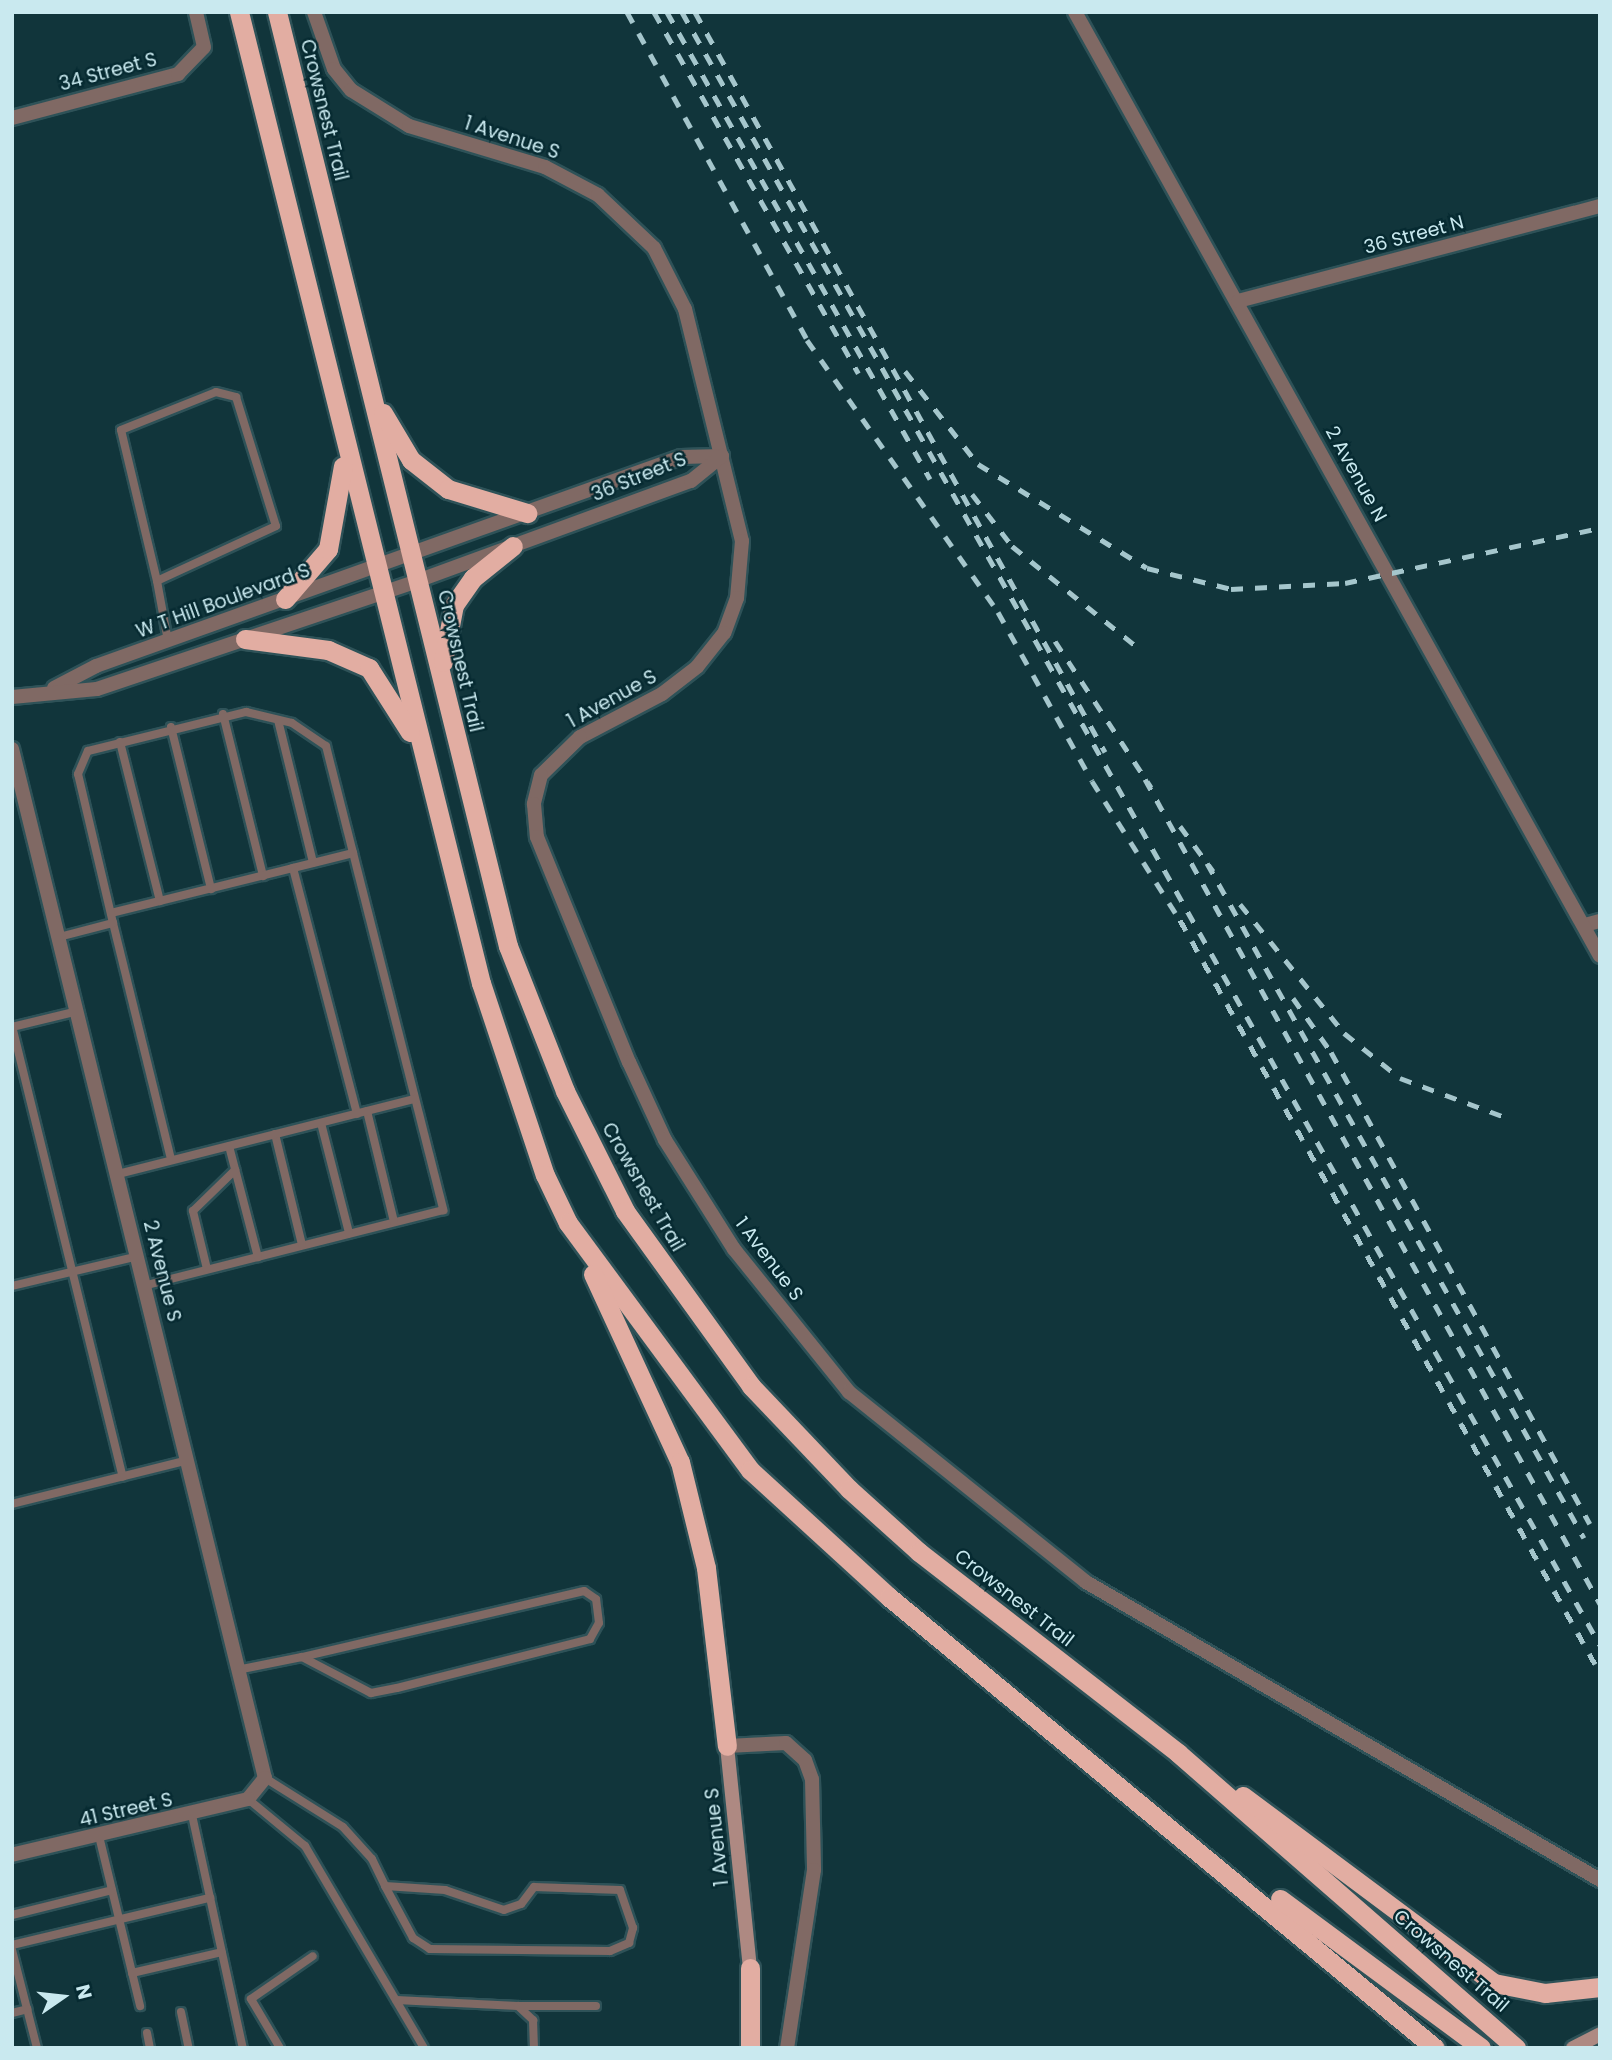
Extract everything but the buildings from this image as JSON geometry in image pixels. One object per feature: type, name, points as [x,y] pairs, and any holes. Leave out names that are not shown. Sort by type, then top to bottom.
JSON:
[{"type":"highway","points":[[239,12],[380,593],[481,983],[545,1175],[680,1462],[706,1568],[727,1746]]},
{"type":"highway","name":"Crowsnest Trail","points":[[277,12],[487,871],[537,1024],[591,1148],[667,1275],[751,1386],[849,1489],[988,1608],[1178,1753],[1516,2048]]},
{"type":"highway","points":[[364,366],[411,460],[448,489],[527,513]]},
{"type":"highway","points":[[285,599],[328,550],[341,503],[344,444]]},
{"type":"highway","points":[[444,695],[442,645],[454,605],[473,578],[513,546]]},
{"type":"highway","points":[[245,639],[328,650],[369,668],[421,751]]},
{"type":"highway","points":[[568,1223],[750,1469],[889,1597],[1189,1838],[1435,2048]]},
{"type":"highway","points":[[1178,1753],[1302,1835],[1432,1942],[1494,1983],[1545,1993],[1600,1987]]},
{"type":"highway","points":[[1189,1838],[1328,1931],[1481,2048]]},
{"type":"highway","points":[[750,1968],[750,2048]]},
{"type":"main road","name":"1 Avenue S","points":[[727,1746],[759,2048]]},
{"type":"main road","points":[[1573,2048],[1600,2034]]},
{"type":"street","name":"34 Street S","points":[[12,118],[178,74],[204,47],[196,12]]},
{"type":"street","name":"1 Avenue S","points":[[314,12],[334,69],[377,110],[545,167],[598,195],[639,231],[667,266],[685,309],[722,456],[743,559],[724,633],[681,682],[580,737],[558,755],[541,775],[536,794],[537,837],[665,1140],[734,1248],[849,1392],[976,1499],[1130,1611],[1600,1881]]},
{"type":"street","name":"2 Avenue N","points":[[1075,12],[1600,956]]},
{"type":"street","name":"36 Street N","points":[[1238,301],[1600,205]]},
{"type":"street","name":"36 Street S","points":[[411,555],[681,457],[722,456]]},
{"type":"street","name":"36 Street S","points":[[380,593],[691,481],[722,456]]},
{"type":"street","name":"W T Hill Boulevard S","points":[[12,698],[51,689],[168,641],[411,555]]},
{"type":"street","name":"W T Hill Boulevard S","points":[[51,689],[97,689],[380,593]]},
{"type":"street","name":"2 Avenue S","points":[[12,749],[242,1669],[265,1777]]},
{"type":"street","points":[[1585,925],[1600,921]]},
{"type":"street","points":[[727,1746],[786,1743],[805,1760],[812,1779],[814,1871],[787,2048]]},
{"type":"street","points":[[248,1799],[265,1777]]},
{"type":"street","name":"41 Street S","points":[[12,1856],[192,1815],[248,1799]]},
{"type":"lane","points":[[157,581],[276,526],[236,397],[216,392],[121,430],[143,505],[168,641]]},
{"type":"lane","points":[[223,715],[262,876]]},
{"type":"lane","points":[[146,1285],[443,1210],[326,746],[278,720],[223,715],[171,727],[88,751],[78,774],[171,1160]]},
{"type":"lane","points":[[278,720],[313,863]]},
{"type":"lane","points":[[171,727],[211,889]]},
{"type":"lane","points":[[120,742],[160,901]]},
{"type":"lane","points":[[111,913],[353,853]]},
{"type":"lane","points":[[293,869],[357,1114]]},
{"type":"lane","points":[[59,937],[113,923]]},
{"type":"lane","points":[[78,1011],[12,1026],[123,1477]]},
{"type":"lane","points":[[118,1174],[415,1099]]},
{"type":"lane","points":[[367,1111],[394,1222]]},
{"type":"lane","points":[[321,1123],[349,1233]]},
{"type":"lane","points":[[275,1134],[302,1245]]},
{"type":"lane","points":[[229,1146],[258,1256]]},
{"type":"lane","points":[[206,1269],[193,1210],[235,1170]]},
{"type":"lane","points":[[12,1286],[139,1256]]},
{"type":"lane","points":[[12,1504],[190,1460]]},
{"type":"lane","points":[[242,1669],[584,1591],[596,1599],[600,1623],[590,1639],[371,1693],[302,1657]]},
{"type":"lane","points":[[265,1777],[343,1827],[385,1886],[412,1938],[430,1949],[610,1951],[629,1942],[633,1928],[620,1890],[534,1887],[521,1904],[504,1910],[445,1890],[385,1886]]},
{"type":"lane","points":[[248,1799],[305,1846],[424,2048]]},
{"type":"lane","points":[[192,1815],[243,2048]]},
{"type":"lane","points":[[99,1836],[140,2006]]},
{"type":"lane","points":[[12,1915],[112,1890]]},
{"type":"lane","points":[[35,2047],[12,1948],[210,1898]]},
{"type":"lane","points":[[132,1973],[222,1952]]},
{"type":"lane","points":[[233,2004],[251,1999],[313,1956]]},
{"type":"lane","points":[[251,1999],[280,2048]]},
{"type":"lane","points":[[396,2000],[517,2006],[596,2006]]},
{"type":"lane","points":[[517,2006],[533,2020],[534,2048]]},
{"type":"lane","points":[[12,2013],[28,2009]]},
{"type":"lane","points":[[181,2012],[186,2047]]},
{"type":"lane","points":[[147,2033],[150,2048]]},
{"type":"railway","points":[[627,12],[807,340],[998,612],[1092,781],[1180,920],[1600,1673]]},
{"type":"railway","points":[[654,12],[858,373]]},
{"type":"railway","points":[[667,12],[930,479]]},
{"type":"railway","points":[[682,12],[1600,1645]]},
{"type":"railway","points":[[695,12],[1105,752]]},
{"type":"railway","points":[[905,371],[978,464],[1147,568],[1231,589],[1345,583],[1600,528]]},
{"type":"railway","points":[[972,494],[1012,546],[1142,651]]},
{"type":"railway","points":[[1055,641],[1151,787]]},
{"type":"railway","points":[[1145,779],[1600,1604]]},
{"type":"railway","points":[[1180,826],[1213,871]]},
{"type":"railway","points":[[1207,863],[1584,1538]]},
{"type":"railway","points":[[1240,904],[1344,1033],[1400,1078],[1502,1116]]},
{"type":"railway","points":[[1293,998],[1331,1052],[1590,1524]]}]
